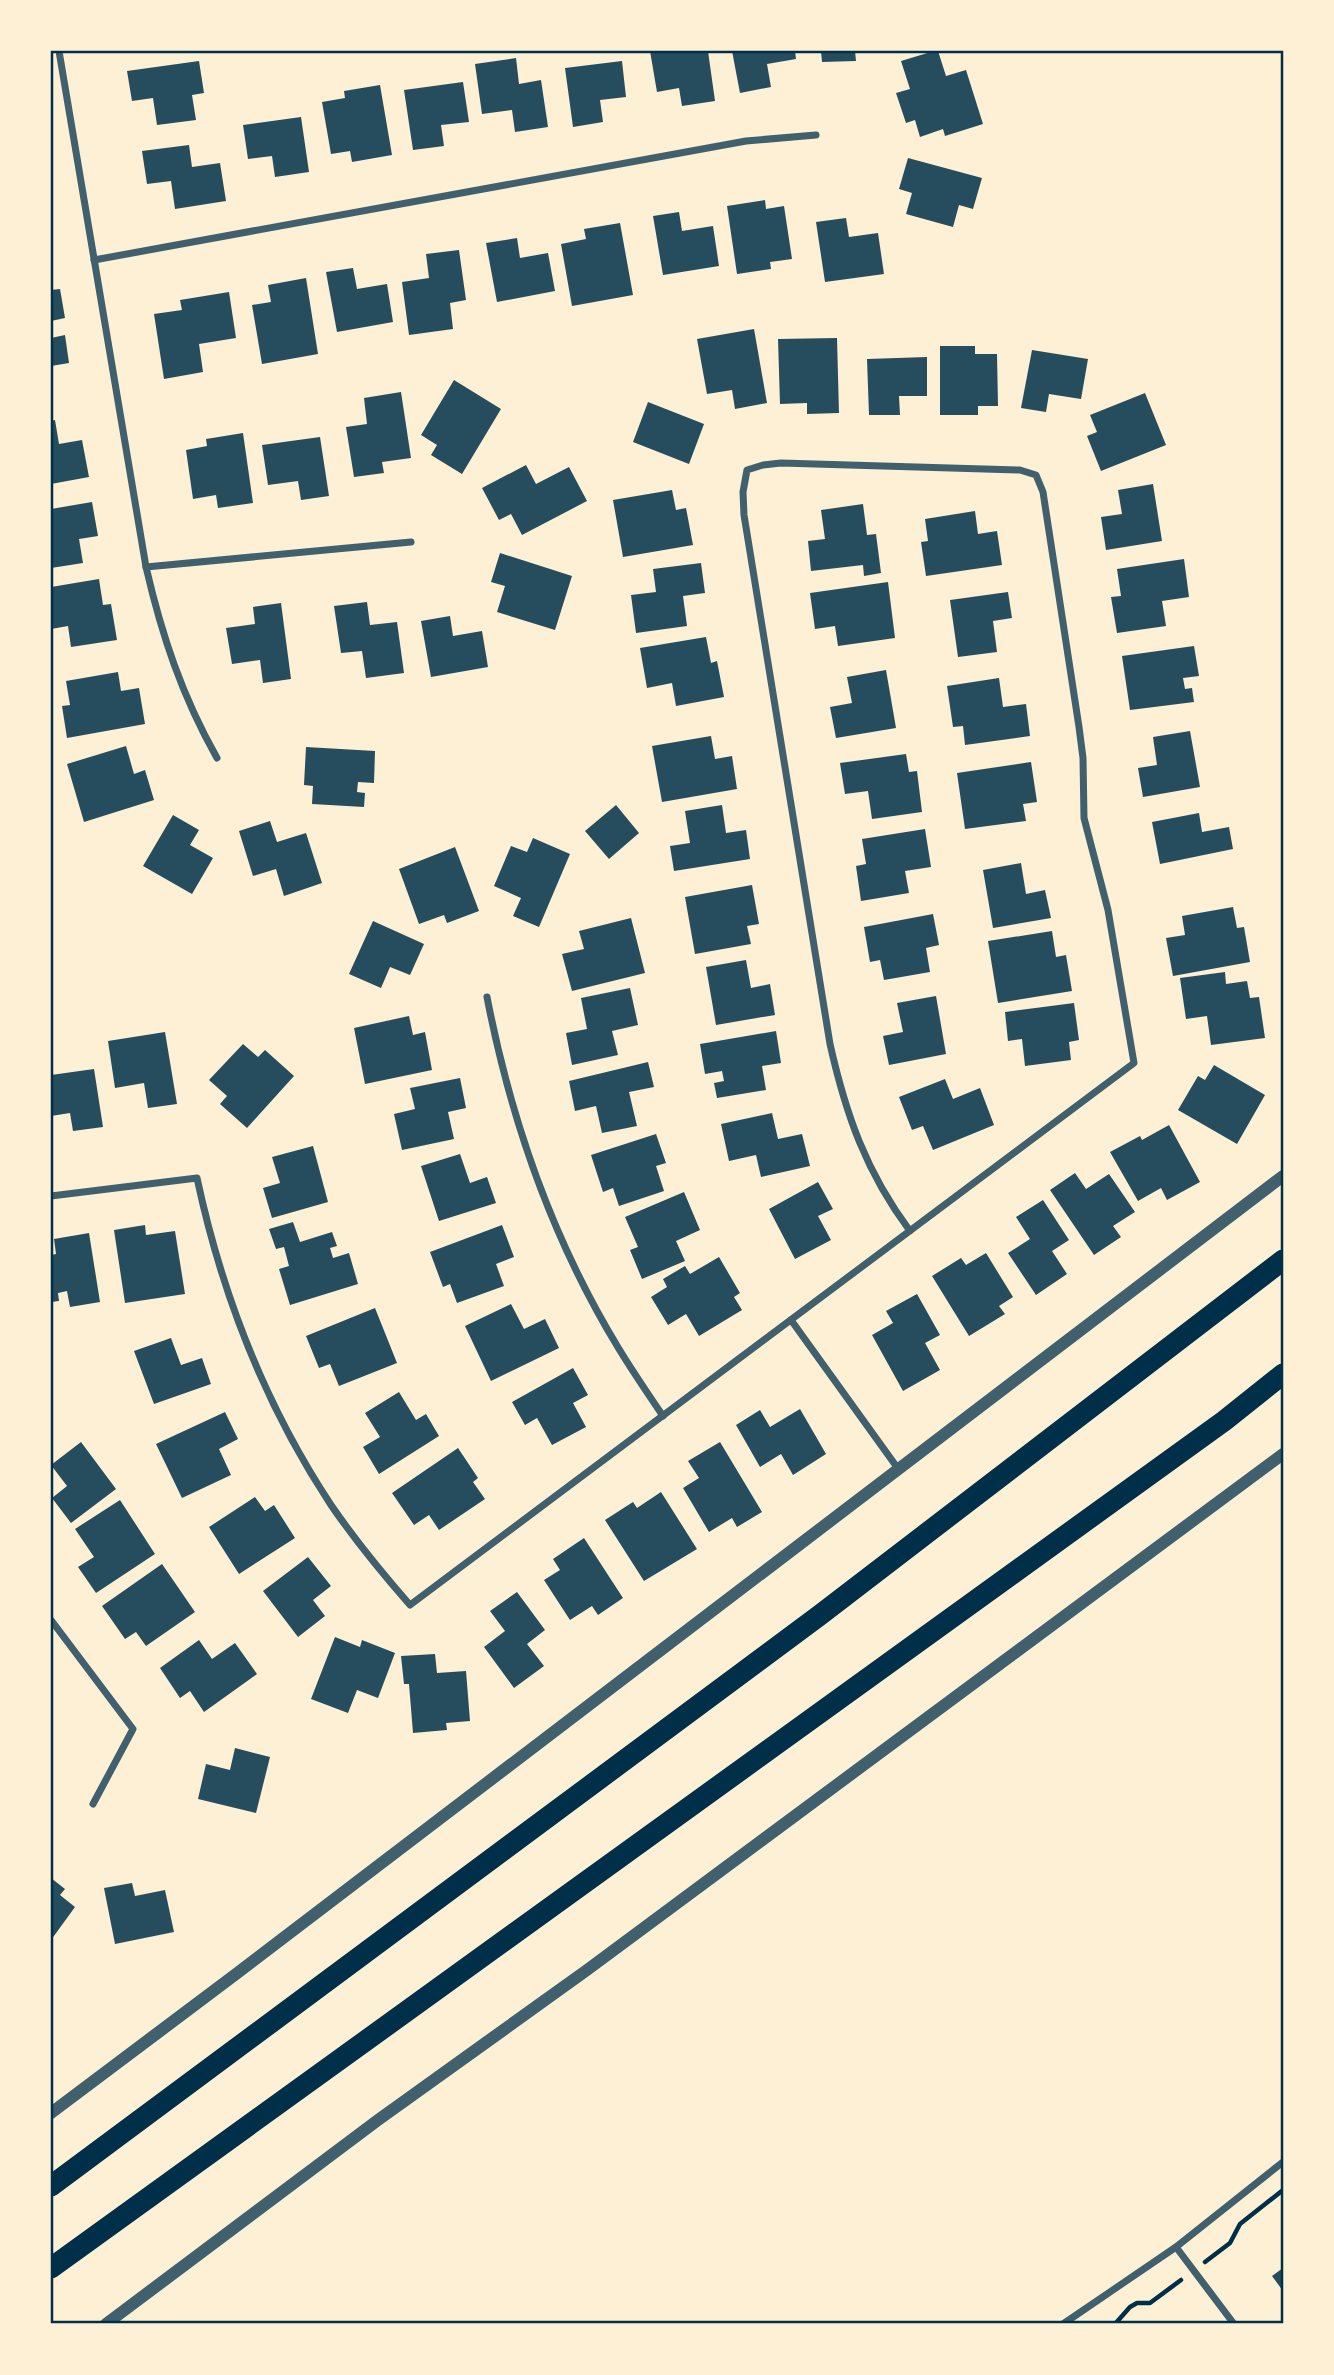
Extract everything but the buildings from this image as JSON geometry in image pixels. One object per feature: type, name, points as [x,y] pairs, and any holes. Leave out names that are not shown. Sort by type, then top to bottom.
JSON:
[{"type":"highway","points":[[51,2186],[820,1615],[1283,1260]]},
{"type":"highway","points":[[51,2267],[1224,1422],[1283,1374]]},
{"type":"street","points":[[59,51],[146,567],[158,621],[177,677],[217,758]]},
{"type":"street","points":[[94,260],[746,141],[816,135]]},
{"type":"street","points":[[51,1196],[197,1178],[224,1283],[245,1342],[270,1399],[299,1454],[332,1506],[410,1605],[792,1320],[1134,1063],[1108,910],[1084,818],[1079,727],[1043,492],[1036,475],[1020,470],[781,463],[747,470],[743,492],[744,516],[830,1044],[842,1096],[866,1159],[891,1205],[910,1231]]},
{"type":"street","points":[[146,567],[411,541]]},
{"type":"street","points":[[487,997],[506,1085],[527,1153],[554,1221],[584,1286],[618,1349],[663,1416]]},
{"type":"street","points":[[51,2113],[900,1470],[1283,1176]]},
{"type":"street","points":[[792,1320],[900,1470]]},
{"type":"street","points":[[106,2324],[378,2120],[587,1970],[1283,1454]]},
{"type":"street","points":[[51,1620],[133,1729],[93,1804]]},
{"type":"street","points":[[1063,2324],[1176,2247],[1283,2162]]},
{"type":"street","points":[[1176,2247],[1234,2324]]}]
